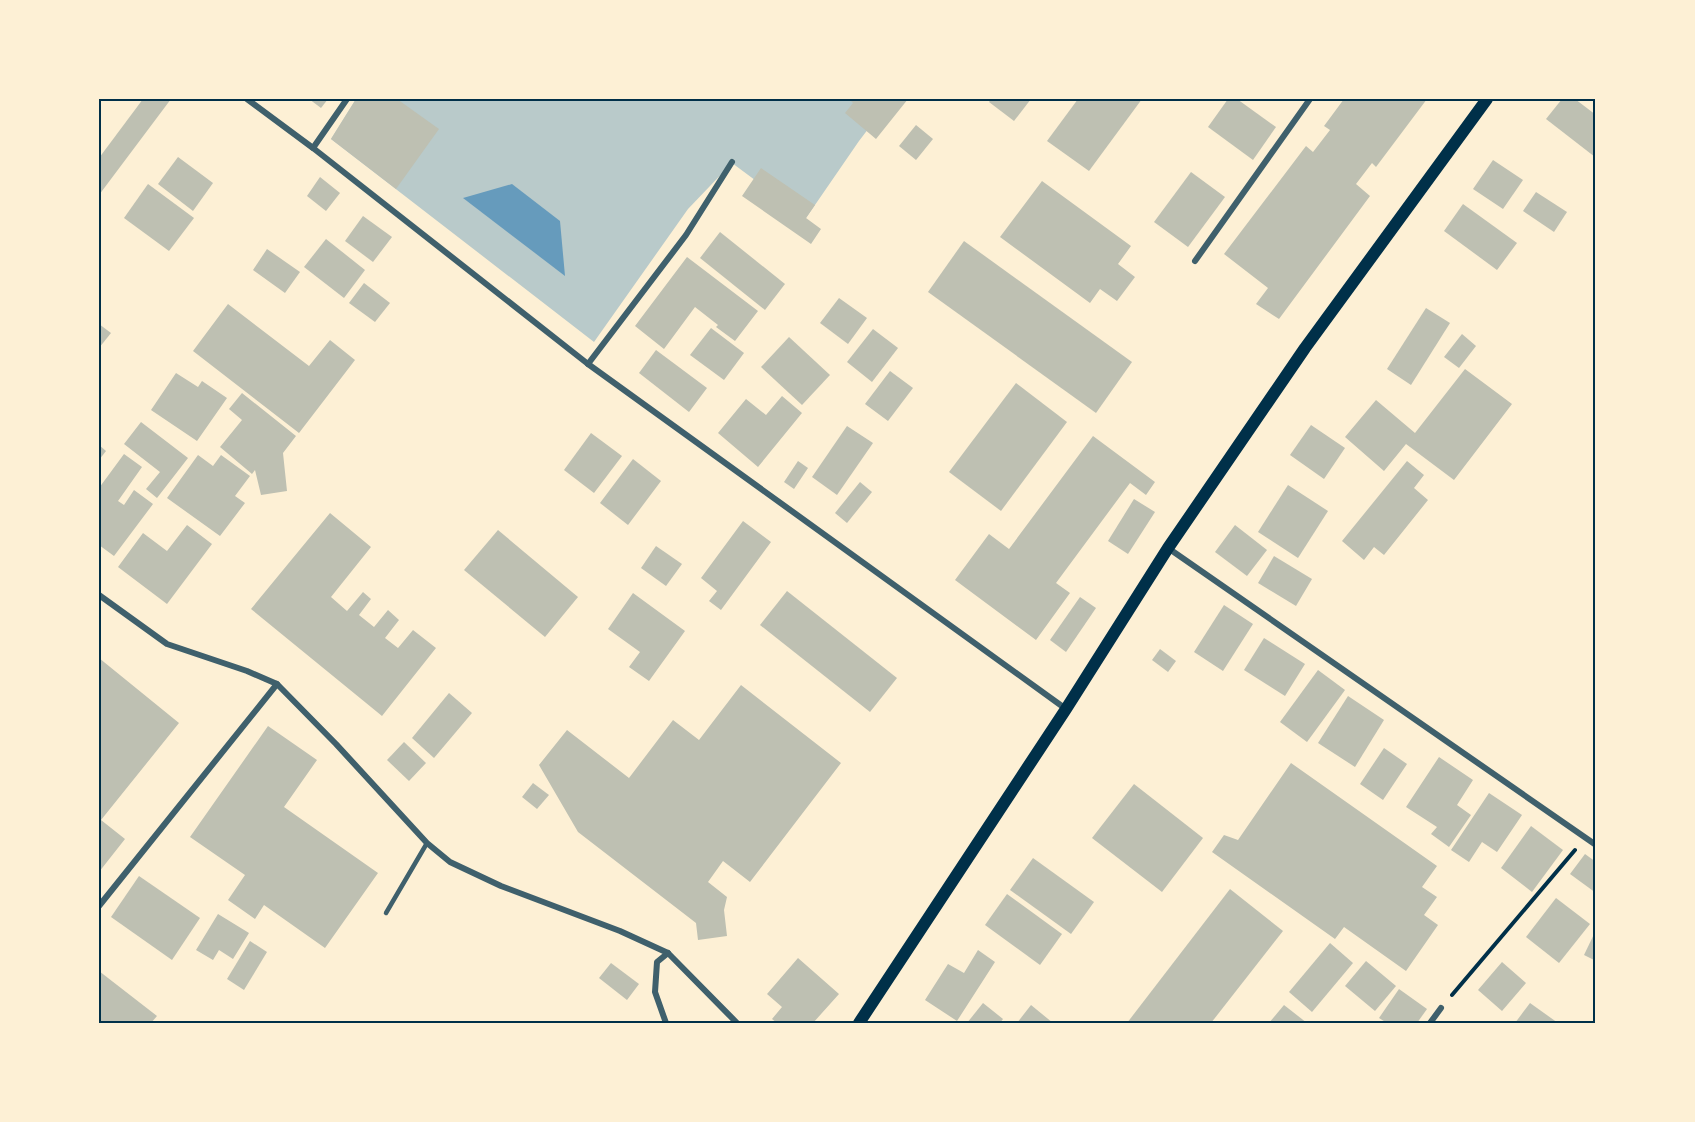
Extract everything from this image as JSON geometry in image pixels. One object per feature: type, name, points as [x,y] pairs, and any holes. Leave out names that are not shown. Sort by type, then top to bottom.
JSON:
[{"type":"main road","points":[[859,1023],[1168,548],[1305,348],[1487,99]]},
{"type":"street","points":[[247,99],[313,148],[588,364],[1066,708]]},
{"type":"street","points":[[313,148],[346,99]]},
{"type":"street","points":[[1195,261],[1310,99]]},
{"type":"street","points":[[588,364],[686,235],[732,162]]},
{"type":"street","points":[[1168,548],[1596,845]]},
{"type":"street","points":[[99,596],[167,644],[247,670],[277,684],[428,843],[450,862],[490,881],[620,931],[668,953],[736,1023]]},
{"type":"street","points":[[99,906],[277,684]]},
{"type":"street","points":[[666,1023],[655,992],[657,962],[668,953]]},
{"type":"street","points":[[1430,1023],[1441,1008]]},
{"type":"lane","points":[[386,913],[428,843]]},
{"type":"path","points":[[1441,1008],[1585,838]]},
{"type":"shaded area","points":[[356,99],[891,99],[806,218],[732,163],[688,209],[594,342],[331,139]]},
{"type":"water","points":[[512,184],[560,221],[565,276],[463,198]]},
{"type":"building","points":[[143,99],[171,99],[99,195],[99,158]]},
{"type":"building","points":[[309,99],[328,99],[321,108]]},
{"type":"building","points":[[356,99],[397,99],[439,129],[396,189],[331,139]]},
{"type":"building","points":[[849,99],[908,99],[876,139],[845,113],[853,103]]},
{"type":"building","points":[[991,99],[1031,99],[1014,121],[989,102]]},
{"type":"building","points":[[1078,99],[1142,99],[1089,171],[1047,141]]},
{"type":"building","points":[[1228,99],[1237,99],[1276,127],[1253,160],[1208,127]]},
{"type":"building","points":[[1344,99],[1427,99],[1376,167],[1372,163],[1356,184],[1370,196],[1279,319],[1256,304],[1268,288],[1224,254],[1306,146],[1313,152],[1330,130],[1324,126]]},
{"type":"building","points":[[1562,99],[1575,99],[1596,115],[1595,157],[1546,119]]},
{"type":"building","points":[[916,125],[933,139],[916,160],[899,146]]},
{"type":"building","points":[[178,157],[213,183],[193,211],[158,184]]},
{"type":"building","points":[[1493,160],[1523,180],[1503,209],[1473,189]]},
{"type":"building","points":[[761,168],[815,205],[806,218],[821,229],[811,244],[742,196]]},
{"type":"building","points":[[1191,172],[1225,197],[1188,247],[1154,222]]},
{"type":"building","points":[[320,177],[340,193],[326,211],[307,196]]},
{"type":"building","points":[[1042,181],[1131,246],[1118,264],[1135,277],[1117,301],[1100,289],[1090,303],[1000,237]]},
{"type":"building","points":[[148,184],[194,218],[169,251],[124,218]]},
{"type":"building","points":[[1536,192],[1567,212],[1554,232],[1523,211]]},
{"type":"building","points":[[1463,204],[1517,243],[1497,270],[1444,231]]},
{"type":"building","points":[[363,216],[392,237],[373,262],[345,241]]},
{"type":"building","points":[[720,232],[785,284],[765,310],[700,258]]},
{"type":"building","points":[[326,239],[365,270],[344,298],[304,267]]},
{"type":"building","points":[[964,241],[1132,362],[1096,413],[928,292]]},
{"type":"building","points":[[267,249],[300,272],[285,293],[253,270]]},
{"type":"building","points":[[687,257],[758,311],[735,341],[695,307],[664,349],[635,326]]},
{"type":"building","points":[[364,283],[390,303],[375,322],[349,303]]},
{"type":"building","points":[[839,298],[867,318],[848,344],[820,323]]},
{"type":"building","points":[[228,304],[309,366],[330,340],[355,360],[299,433],[193,351]]},
{"type":"building","points":[[1426,308],[1450,323],[1411,385],[1387,369]]},
{"type":"building","points":[[99,324],[111,333],[99,348]]},
{"type":"building","points":[[711,328],[744,353],[724,380],[690,355]]},
{"type":"building","points":[[873,329],[898,348],[872,382],[847,362]]},
{"type":"building","points":[[1462,334],[1476,346],[1459,368],[1444,357]]},
{"type":"building","points":[[789,337],[830,375],[802,405],[761,367]]},
{"type":"building","points":[[656,350],[707,388],[689,412],[639,373]]},
{"type":"building","points":[[1465,369],[1512,404],[1454,480],[1406,444],[1384,471],[1345,437],[1376,400],[1415,433]]},
{"type":"building","points":[[890,371],[913,388],[888,421],[865,404]]},
{"type":"building","points":[[176,373],[198,387],[202,381],[227,398],[197,441],[151,410]]},
{"type":"building","points":[[1016,383],[1067,422],[1001,511],[949,472]]},
{"type":"building","points":[[242,393],[296,436],[283,453],[287,491],[261,495],[255,470],[252,474],[220,447],[242,420],[229,409]]},
{"type":"building","points":[[782,396],[802,413],[758,467],[718,433],[746,399],[766,415]]},
{"type":"building","points":[[141,422],[188,458],[157,498],[146,489],[160,472],[124,444]]},
{"type":"building","points":[[1311,425],[1345,448],[1324,479],[1290,455]]},
{"type":"building","points":[[847,426],[873,443],[837,495],[812,477]]},
{"type":"building","points":[[591,433],[622,456],[594,493],[564,470]]},
{"type":"building","points":[[1093,436],[1155,482],[1146,495],[1130,483],[1056,583],[1070,593],[1036,640],[955,580],[989,534],[1009,549]]},
{"type":"building","points":[[99,445],[106,451],[99,460]]},
{"type":"building","points":[[124,454],[142,467],[118,501],[124,505],[134,490],[153,504],[114,556],[99,545],[99,488]]},
{"type":"building","points":[[198,455],[213,466],[221,455],[250,476],[235,496],[245,503],[220,536],[167,498]]},
{"type":"building","points":[[633,459],[661,481],[628,525],[600,503]]},
{"type":"building","points":[[798,461],[808,468],[794,489],[784,482]]},
{"type":"building","points":[[1407,461],[1424,475],[1414,488],[1428,500],[1384,555],[1374,547],[1364,560],[1342,541]]},
{"type":"building","points":[[860,482],[872,492],[847,523],[835,513]]},
{"type":"building","points":[[1288,485],[1328,511],[1298,558],[1258,532]]},
{"type":"building","points":[[1134,499],[1155,512],[1128,554],[1108,541]]},
{"type":"building","points":[[330,513],[371,547],[331,597],[347,611],[363,592],[371,599],[359,615],[374,627],[388,610],[399,620],[385,638],[398,648],[413,630],[436,648],[382,716],[251,609]]},
{"type":"building","points":[[743,521],[771,542],[721,610],[709,601],[717,591],[701,578]]},
{"type":"building","points":[[187,525],[212,544],[167,604],[118,567],[143,533],[167,551]]},
{"type":"building","points":[[1235,525],[1267,550],[1247,576],[1215,552]]},
{"type":"building","points":[[498,530],[578,597],[545,637],[464,570]]},
{"type":"building","points":[[656,546],[682,564],[666,586],[641,568]]},
{"type":"building","points":[[1274,556],[1312,579],[1296,606],[1258,583]]},
{"type":"building","points":[[787,591],[897,678],[870,712],[760,625]]},
{"type":"building","points":[[633,593],[685,631],[649,681],[629,667],[640,652],[608,629]]},
{"type":"building","points":[[1080,597],[1096,608],[1066,652],[1050,640]]},
{"type":"building","points":[[1224,605],[1253,624],[1223,671],[1194,652]]},
{"type":"building","points":[[1264,638],[1305,664],[1285,696],[1244,670]]},
{"type":"building","points":[[1160,649],[1176,661],[1168,672],[1152,660]]},
{"type":"building","points":[[99,658],[179,723],[101,820],[125,839],[99,872]]},
{"type":"building","points":[[1318,670],[1345,690],[1307,742],[1280,722]]},
{"type":"building","points":[[741,685],[841,763],[750,882],[723,861],[708,882],[727,897],[724,910],[727,936],[698,940],[696,923],[578,832],[539,765],[567,730],[629,778],[673,720],[699,740]]},
{"type":"building","points":[[449,693],[472,713],[434,758],[412,738]]},
{"type":"building","points":[[1348,696],[1384,720],[1355,767],[1318,743]]},
{"type":"building","points":[[268,726],[317,760],[284,807],[378,873],[325,948],[264,905],[255,919],[228,900],[245,875],[190,837]]},
{"type":"building","points":[[404,742],[426,763],[409,781],[387,760]]},
{"type":"building","points":[[1384,748],[1407,764],[1383,800],[1360,784]]},
{"type":"building","points":[[1439,757],[1473,780],[1457,805],[1471,815],[1449,847],[1431,834],[1437,827],[1406,807]]},
{"type":"building","points":[[1291,763],[1437,866],[1422,887],[1437,897],[1424,915],[1438,925],[1406,971],[1344,927],[1335,939],[1212,852],[1224,835],[1238,840]]},
{"type":"building","points":[[533,783],[549,795],[537,809],[522,797]]},
{"type":"building","points":[[1134,784],[1203,838],[1162,892],[1092,838]]},
{"type":"building","points":[[1489,793],[1522,815],[1497,852],[1482,842],[1469,862],[1451,850]]},
{"type":"building","points":[[1531,826],[1563,850],[1532,892],[1501,868]]},
{"type":"building","points":[[1585,854],[1596,862],[1596,893],[1570,874]]},
{"type":"building","points":[[1033,858],[1094,902],[1071,934],[1010,890]]},
{"type":"building","points":[[139,876],[200,918],[172,960],[111,917]]},
{"type":"building","points":[[1230,889],[1283,931],[1211,1023],[1127,1023]]},
{"type":"building","points":[[1007,894],[1062,934],[1040,965],[985,925]]},
{"type":"building","points":[[1556,898],[1590,924],[1559,963],[1526,937]]},
{"type":"building","points":[[218,914],[249,933],[233,959],[219,950],[213,960],[196,950]]},
{"type":"building","points":[[1596,930],[1596,961],[1584,955]]},
{"type":"building","points":[[250,941],[267,952],[244,990],[227,979]]},
{"type":"building","points":[[1330,943],[1353,963],[1312,1012],[1289,992]]},
{"type":"building","points":[[978,950],[995,962],[957,1021],[925,1000],[948,964],[964,973]]},
{"type":"building","points":[[798,958],[839,994],[813,1023],[794,1021],[777,1023],[772,1019],[782,1007],[767,994]]},
{"type":"building","points":[[1366,961],[1396,986],[1375,1011],[1345,986]]},
{"type":"building","points":[[1502,962],[1526,983],[1502,1011],[1478,990]]},
{"type":"building","points":[[611,963],[639,984],[627,1000],[599,978]]},
{"type":"building","points":[[99,971],[157,1016],[151,1023],[99,1023]]},
{"type":"building","points":[[1399,989],[1427,1009],[1417,1023],[1387,1023],[1379,1018]]},
{"type":"building","points":[[983,1003],[1003,1019],[1000,1023],[967,1023]]},
{"type":"building","points":[[1530,1003],[1558,1023],[1515,1023]]},
{"type":"building","points":[[1031,1005],[1053,1023],[1017,1023]]},
{"type":"building","points":[[1284,1005],[1307,1023],[1269,1023]]}]
